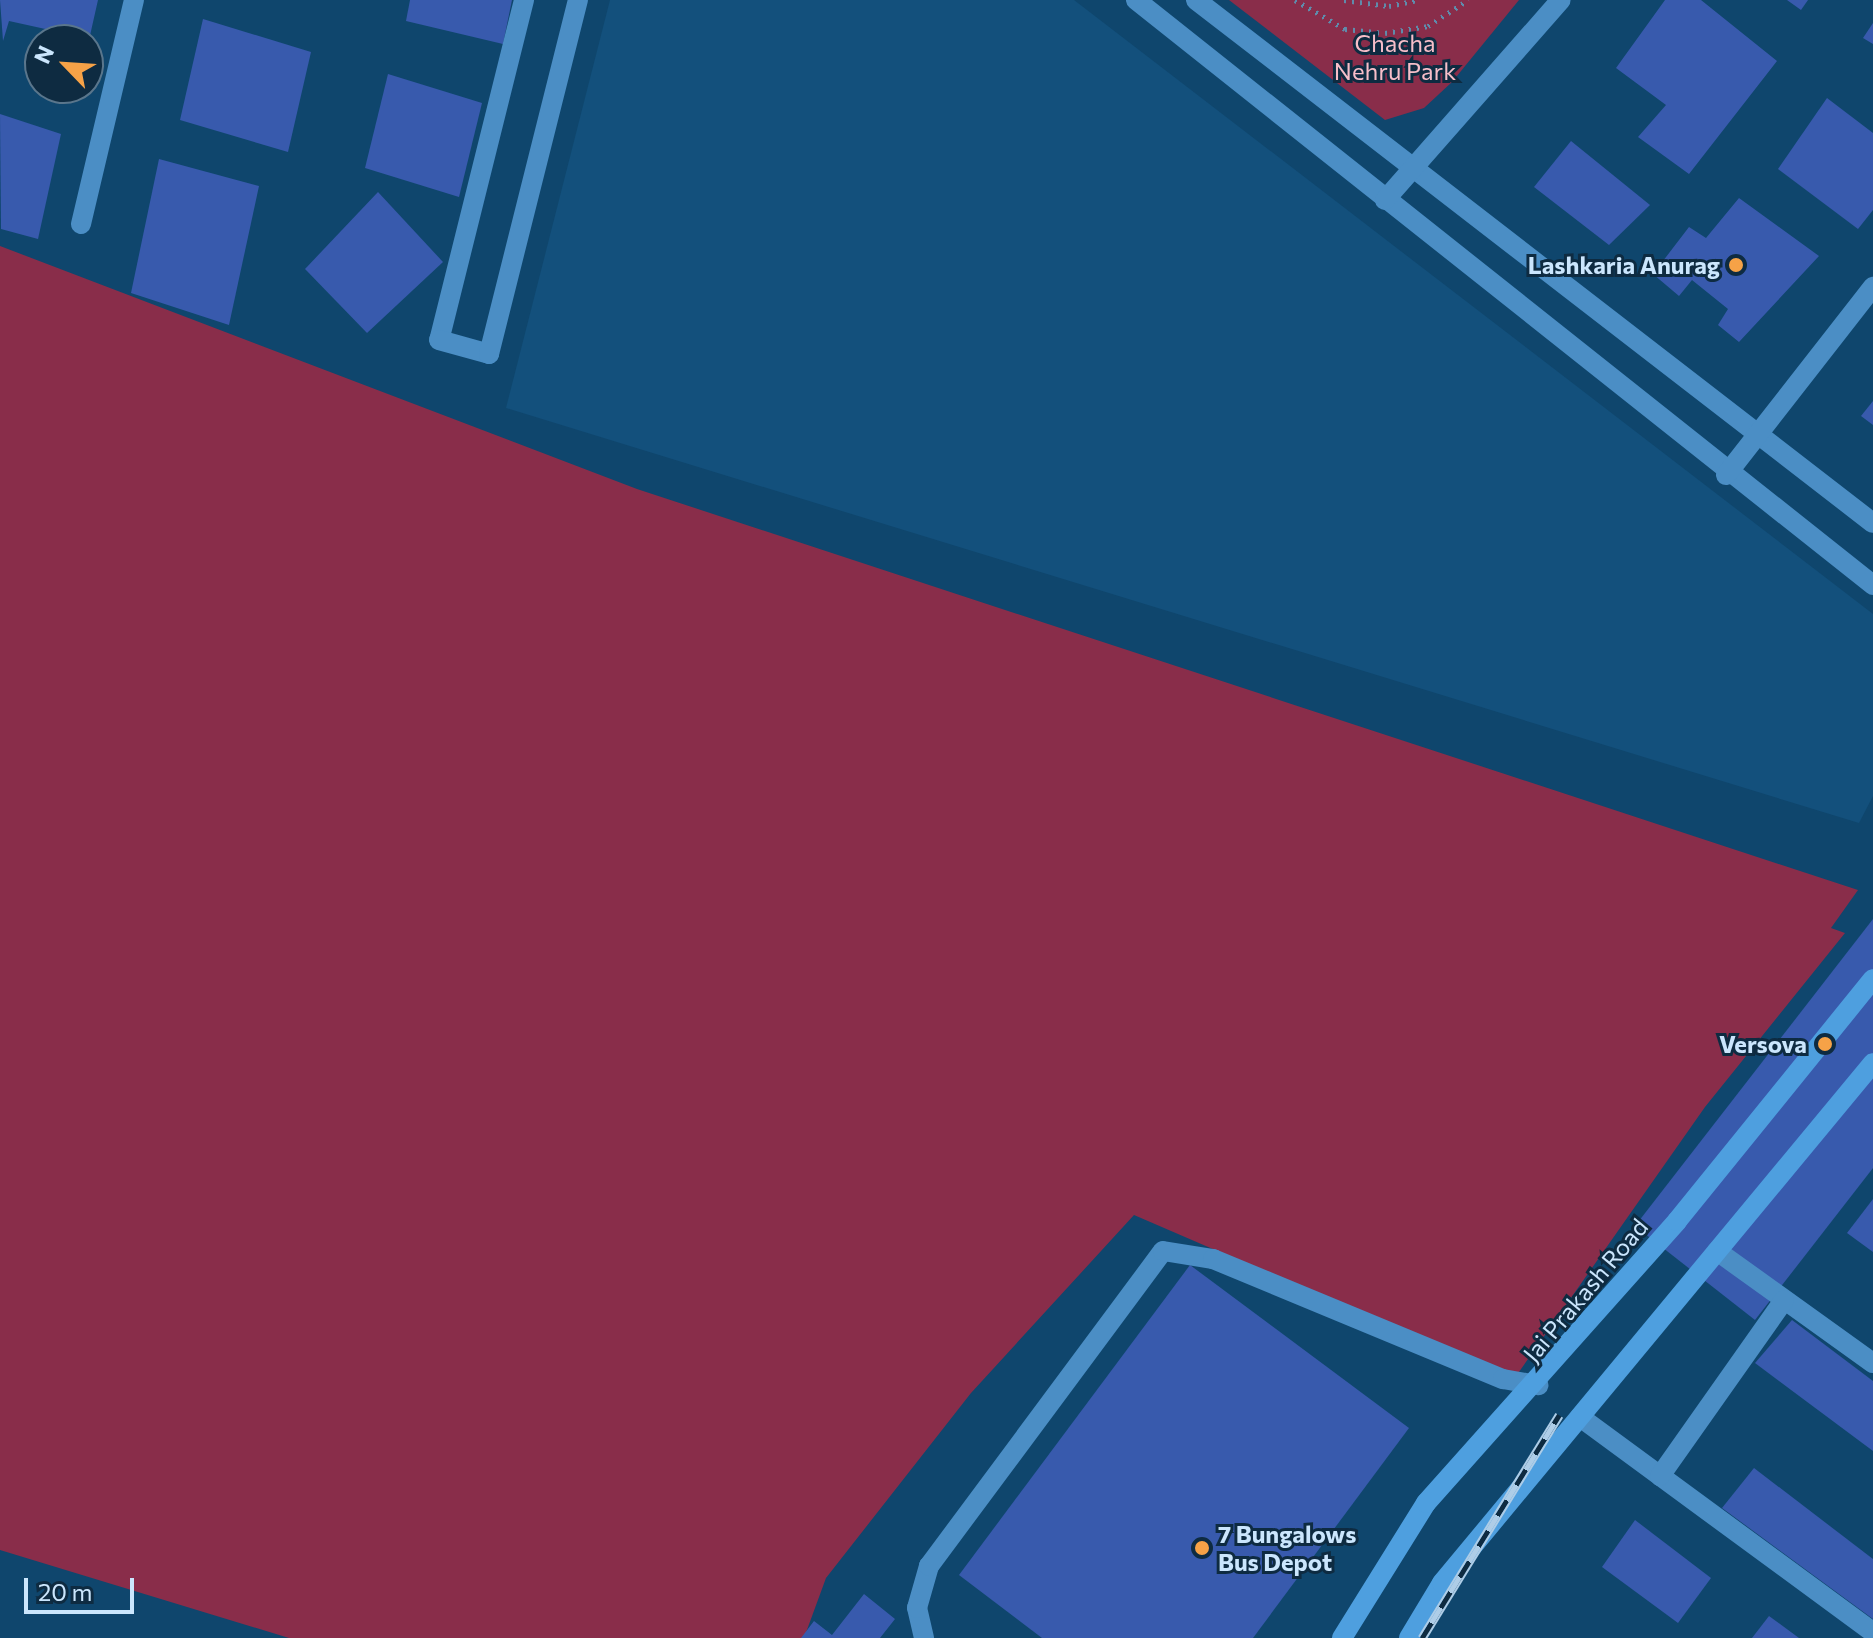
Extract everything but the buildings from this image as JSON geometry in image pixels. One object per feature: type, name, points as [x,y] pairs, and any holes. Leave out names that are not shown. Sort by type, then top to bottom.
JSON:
[{"type":"main road","name":"Jai Prakash Road","points":[[1342,1638],[1426,1503],[1538,1385],[1873,979]]},
{"type":"main road","points":[[1409,1638],[1442,1583],[1873,1063]]},
{"type":"street","points":[[81,224],[134,0]]},
{"type":"street","points":[[524,0],[439,340],[489,354],[578,0]]},
{"type":"street","points":[[1136,0],[1726,475],[1873,585]]},
{"type":"street","points":[[1196,0],[1873,523]]},
{"type":"street","points":[[1385,200],[1561,0]]},
{"type":"street","points":[[1726,475],[1873,287]]},
{"type":"street","points":[[924,1638],[917,1608],[929,1566],[1163,1251],[1213,1259],[1503,1379],[1538,1385]]},
{"type":"street","points":[[1717,1251],[1873,1363]]},
{"type":"street","points":[[1660,1476],[1784,1300]]},
{"type":"street","points":[[1580,1417],[1873,1632]]},
{"type":"path","points":[[1295,0],[1345,29],[1385,33],[1428,26],[1468,0]]},
{"type":"path","points":[[1344,0],[1389,6],[1418,0]]},
{"type":"shaded area","points":[[610,0],[1074,0],[1873,614],[1873,796],[1859,823],[506,408]]},
{"type":"green space","name":"Chacha Nehru Park","points":[[1229,0],[1519,0],[1452,82],[1424,108],[1385,120]]},
{"type":"green space","points":[[0,246],[637,489],[1858,890],[1831,928],[1845,933],[1705,1107],[1514,1379],[1134,1215],[971,1393],[826,1578],[804,1638],[289,1638],[0,1550]]},
{"type":"railway","points":[[1422,1638],[1559,1415]]},
{"type":"place","name":"Lashkaria Anurag","points":[[1736,265]]},
{"type":"place","name":"Versova","points":[[1825,1044]]},
{"type":"place","name":"7 Bungalows Bus Depot","points":[[1202,1548]]}]
